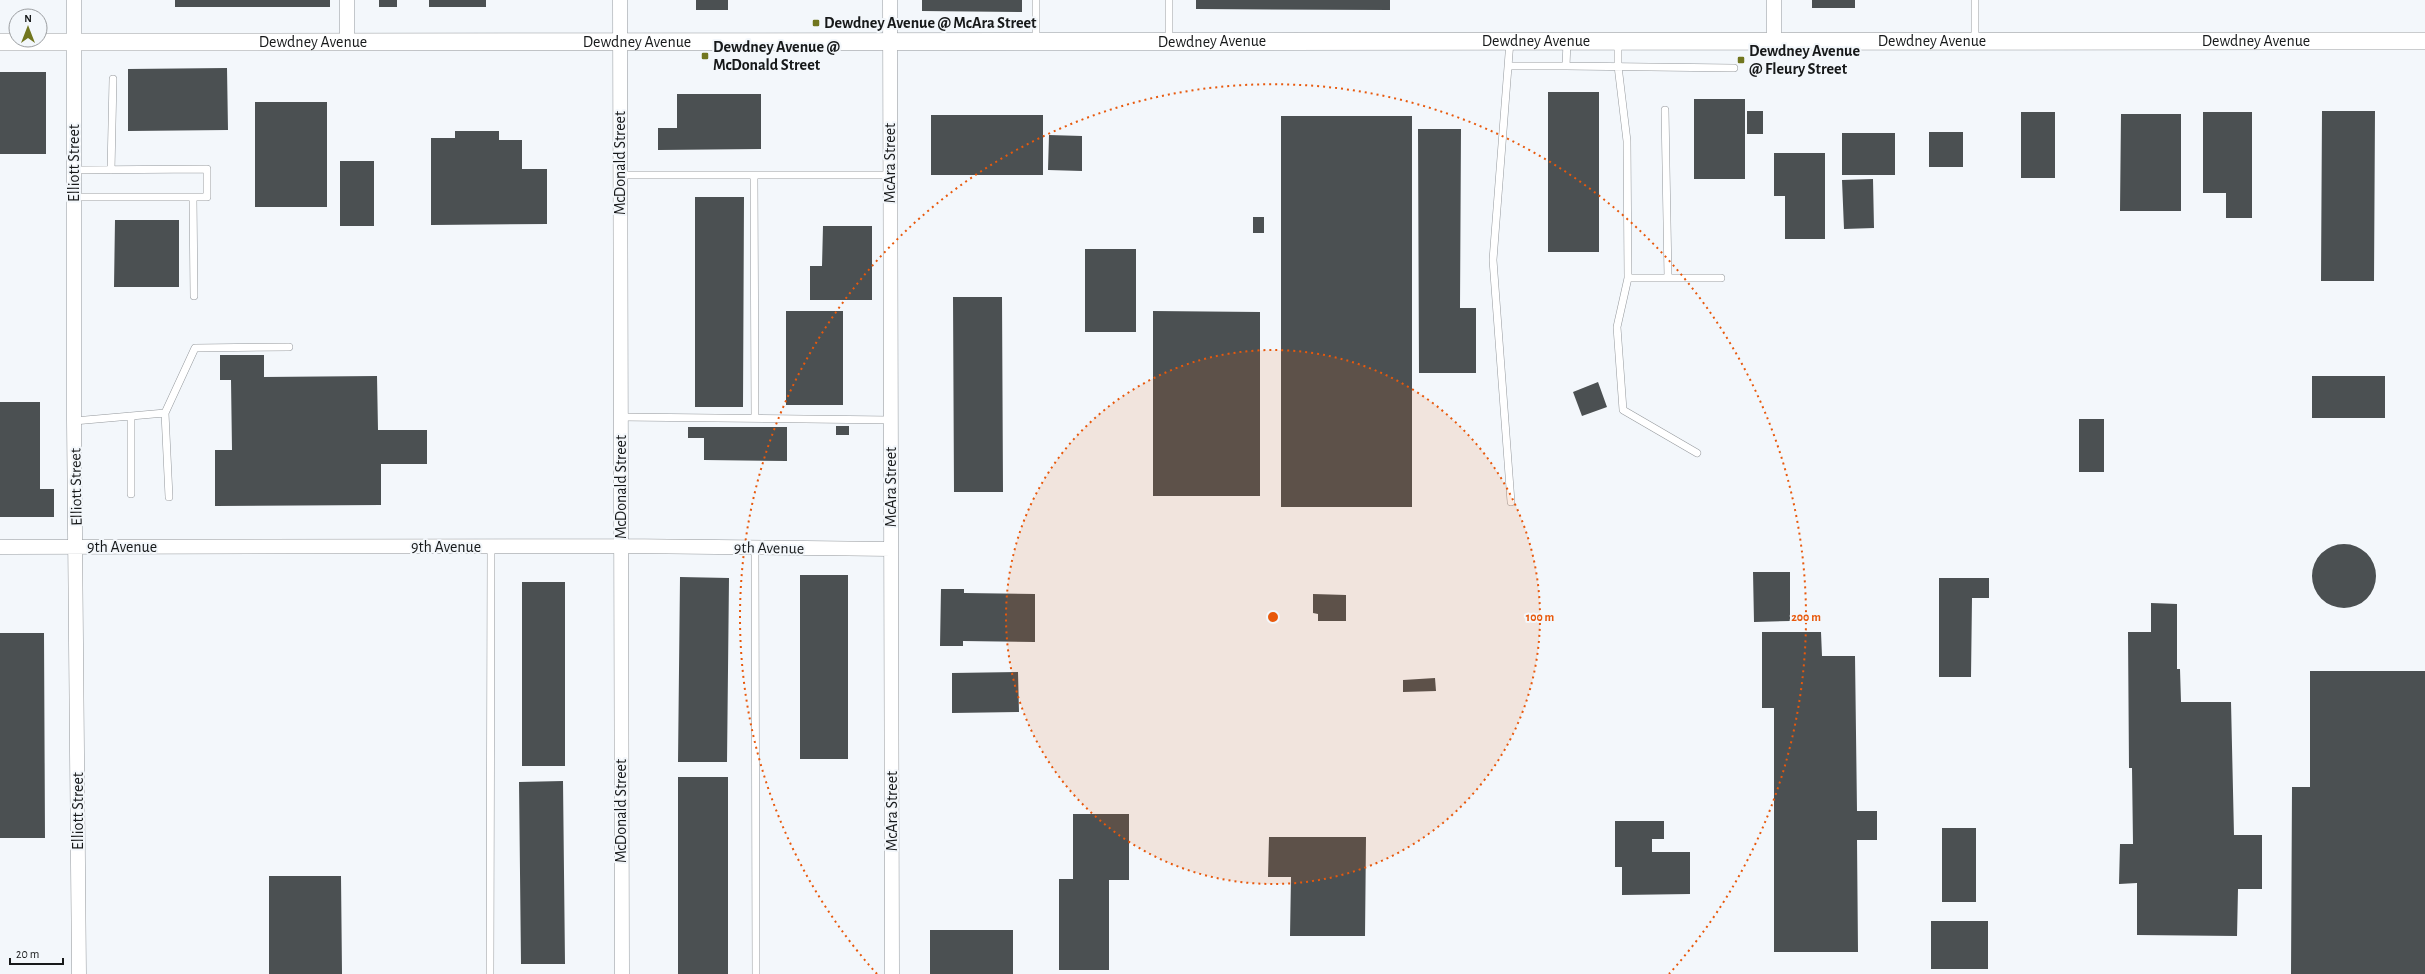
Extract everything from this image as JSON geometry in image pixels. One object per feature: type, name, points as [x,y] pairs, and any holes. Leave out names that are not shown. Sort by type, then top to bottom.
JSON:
[{"type":"street","name":"Elliott Street","points":[[74,0],[74,421],[77,547],[79,974]]},
{"type":"street","points":[[347,0],[347,42]]},
{"type":"street","name":"McDonald Street","points":[[620,0],[622,974]]},
{"type":"street","name":"McAra Street","points":[[890,0],[892,974]]},
{"type":"street","points":[[1774,0],[1774,41]]},
{"type":"street","name":"Dewdney Avenue","points":[[0,42],[2425,41]]},
{"type":"street","name":"9th Avenue","points":[[0,547],[621,546],[891,549]]},
{"type":"lane","points":[[1036,0],[1036,42]]},
{"type":"lane","points":[[1169,0],[1169,41]]},
{"type":"lane","points":[[1975,0],[1975,41]]},
{"type":"lane","points":[[1510,41],[1493,260],[1511,502]]},
{"type":"lane","points":[[1566,66],[1567,41]]},
{"type":"lane","points":[[1618,41],[1618,66],[1626,141],[1628,278],[1617,327],[1623,410],[1697,453]]},
{"type":"lane","points":[[1508,66],[1734,68]]},
{"type":"lane","points":[[111,170],[113,79]]},
{"type":"lane","points":[[1665,110],[1668,277]]},
{"type":"lane","points":[[74,170],[207,169],[207,197],[74,197]]},
{"type":"lane","points":[[620,175],[890,175]]},
{"type":"lane","points":[[754,175],[755,418]]},
{"type":"lane","points":[[194,197],[194,296]]},
{"type":"lane","points":[[1628,278],[1721,278]]},
{"type":"lane","points":[[169,497],[165,414],[195,348],[289,347]]},
{"type":"lane","points":[[74,421],[165,414]]},
{"type":"lane","points":[[131,416],[131,494]]},
{"type":"lane","points":[[621,417],[891,420]]},
{"type":"lane","points":[[490,974],[491,547]]},
{"type":"lane","points":[[755,548],[756,974]]},
{"type":"building","points":[[175,0],[330,0],[330,7],[175,7]]},
{"type":"building","points":[[379,0],[397,0],[397,7],[379,7]]},
{"type":"building","points":[[429,0],[486,0],[486,7],[429,7]]},
{"type":"building","points":[[696,0],[728,0],[728,10],[696,10]]},
{"type":"building","points":[[922,0],[1022,0],[1022,12],[922,11]]},
{"type":"building","points":[[1196,0],[1390,0],[1390,10],[1196,9]]},
{"type":"building","points":[[1812,0],[1855,0],[1855,8],[1812,8]]},
{"type":"building","points":[[227,68],[228,130],[128,131],[128,69]]},
{"type":"building","points":[[0,72],[46,72],[46,154],[0,154]]},
{"type":"building","points":[[1548,92],[1599,92],[1599,252],[1548,252]]},
{"type":"building","points":[[677,94],[761,94],[761,149],[658,150],[658,128],[677,128]]},
{"type":"building","points":[[1694,99],[1745,99],[1745,179],[1694,179]]},
{"type":"building","points":[[255,102],[327,102],[327,207],[255,207]]},
{"type":"building","points":[[1747,111],[1763,111],[1763,134],[1747,134]]},
{"type":"building","points":[[2322,111],[2375,111],[2374,281],[2321,281]]},
{"type":"building","points":[[2021,112],[2055,112],[2055,178],[2021,178]]},
{"type":"building","points":[[2203,112],[2252,112],[2252,218],[2226,218],[2226,193],[2203,193]]},
{"type":"building","points":[[2121,114],[2181,114],[2181,211],[2120,211]]},
{"type":"building","points":[[931,115],[1043,115],[1043,175],[931,175]]},
{"type":"building","points":[[1281,116],[1412,116],[1412,507],[1281,507]]},
{"type":"building","points":[[1418,129],[1461,129],[1460,308],[1476,308],[1476,373],[1419,373]]},
{"type":"building","points":[[455,131],[499,131],[499,140],[522,140],[522,169],[547,169],[547,224],[431,225],[431,138],[455,138]]},
{"type":"building","points":[[1929,132],[1963,132],[1963,167],[1929,167]]},
{"type":"building","points":[[1842,133],[1895,133],[1895,175],[1842,175]]},
{"type":"building","points":[[1049,135],[1082,136],[1082,171],[1048,170]]},
{"type":"building","points":[[1774,153],[1825,153],[1825,239],[1785,239],[1785,196],[1774,196]]},
{"type":"building","points":[[340,161],[374,161],[374,226],[340,226]]},
{"type":"building","points":[[1873,179],[1874,228],[1844,229],[1842,180]]},
{"type":"building","points":[[695,197],[744,197],[743,407],[695,407]]},
{"type":"building","points":[[1253,217],[1264,217],[1264,233],[1253,233]]},
{"type":"building","points":[[115,220],[179,220],[179,287],[114,287]]},
{"type":"building","points":[[823,226],[872,226],[872,300],[810,300],[810,266],[822,266]]},
{"type":"building","points":[[1085,249],[1136,249],[1136,332],[1085,332]]},
{"type":"building","points":[[953,297],[1002,297],[1003,492],[954,492]]},
{"type":"building","points":[[786,311],[843,311],[843,405],[786,405]]},
{"type":"building","points":[[1153,311],[1260,312],[1260,496],[1153,496]]},
{"type":"building","points":[[220,355],[264,355],[264,377],[377,376],[378,430],[427,430],[427,464],[381,464],[381,505],[215,506],[215,450],[232,450],[231,380],[220,380]]},
{"type":"building","points":[[2312,376],[2385,376],[2385,418],[2312,418]]},
{"type":"building","points":[[1598,382],[1607,407],[1582,416],[1573,392]]},
{"type":"building","points":[[0,402],[40,402],[40,489],[54,489],[54,517],[0,517]]},
{"type":"building","points":[[2079,419],[2104,419],[2104,472],[2079,472]]},
{"type":"building","points":[[836,426],[849,426],[849,435],[836,435]]},
{"type":"building","points":[[688,427],[787,427],[787,461],[704,460],[704,438],[688,438]]},
{"type":"building","points":[[2338,544],[2350,544],[2367,553],[2374,564],[2376,576],[2374,588],[2367,599],[2350,608],[2338,608],[2326,603],[2317,594],[2312,582],[2312,570],[2317,558],[2326,549]]},
{"type":"building","points":[[1753,572],[1790,572],[1790,621],[1754,622]]},
{"type":"building","points":[[800,575],[848,575],[848,759],[800,759]]},
{"type":"building","points":[[680,577],[729,578],[727,762],[678,762]]},
{"type":"building","points":[[1939,578],[1989,578],[1989,598],[1972,598],[1971,677],[1939,677]]},
{"type":"building","points":[[522,582],[565,582],[565,766],[522,766]]},
{"type":"building","points":[[941,589],[964,589],[964,593],[1035,594],[1035,642],[963,641],[963,646],[940,646]]},
{"type":"building","points":[[1313,594],[1346,595],[1346,621],[1318,621],[1318,614],[1313,613]]},
{"type":"building","points":[[2151,603],[2177,604],[2177,669],[2180,669],[2181,702],[2231,702],[2234,835],[2262,835],[2262,889],[2238,889],[2237,936],[2137,935],[2137,883],[2119,884],[2120,844],[2133,844],[2132,768],[2129,768],[2128,632],[2151,632]]},
{"type":"building","points":[[1762,632],[1821,632],[1822,656],[1855,656],[1857,811],[1877,811],[1877,840],[1857,840],[1858,952],[1774,952],[1774,708],[1762,708]]},
{"type":"building","points":[[0,633],[44,633],[45,838],[0,838]]},
{"type":"building","points":[[2310,671],[2425,671],[2425,974],[2291,974],[2292,787],[2310,787]]},
{"type":"building","points":[[1018,672],[1019,712],[952,713],[952,673]]},
{"type":"building","points":[[1435,678],[1436,691],[1403,692],[1403,680]]},
{"type":"building","points":[[678,777],[728,777],[728,974],[678,974]]},
{"type":"building","points":[[563,781],[565,964],[521,964],[519,782]]},
{"type":"building","points":[[1073,814],[1129,814],[1129,880],[1109,880],[1109,970],[1059,970],[1059,879],[1073,879]]},
{"type":"building","points":[[1615,821],[1664,821],[1664,839],[1652,839],[1652,852],[1690,852],[1690,894],[1622,895],[1622,867],[1615,867]]},
{"type":"building","points":[[1942,828],[1976,828],[1976,902],[1942,902]]},
{"type":"building","points":[[1269,837],[1366,837],[1365,936],[1290,936],[1291,877],[1268,877]]},
{"type":"building","points":[[269,876],[341,876],[342,974],[269,974]]},
{"type":"building","points":[[1931,921],[1988,921],[1988,969],[1931,969]]},
{"type":"building","points":[[930,930],[1013,930],[1013,974],[930,974]]},
{"type":"place","name":"Dewdney Avenue @ McAra Street","points":[[816,23]]},
{"type":"place","name":"Dewdney Avenue @ McDonald Street","points":[[705,56]]},
{"type":"place","name":"Dewdney Avenue @ Fleury Street","points":[[1741,60]]}]
